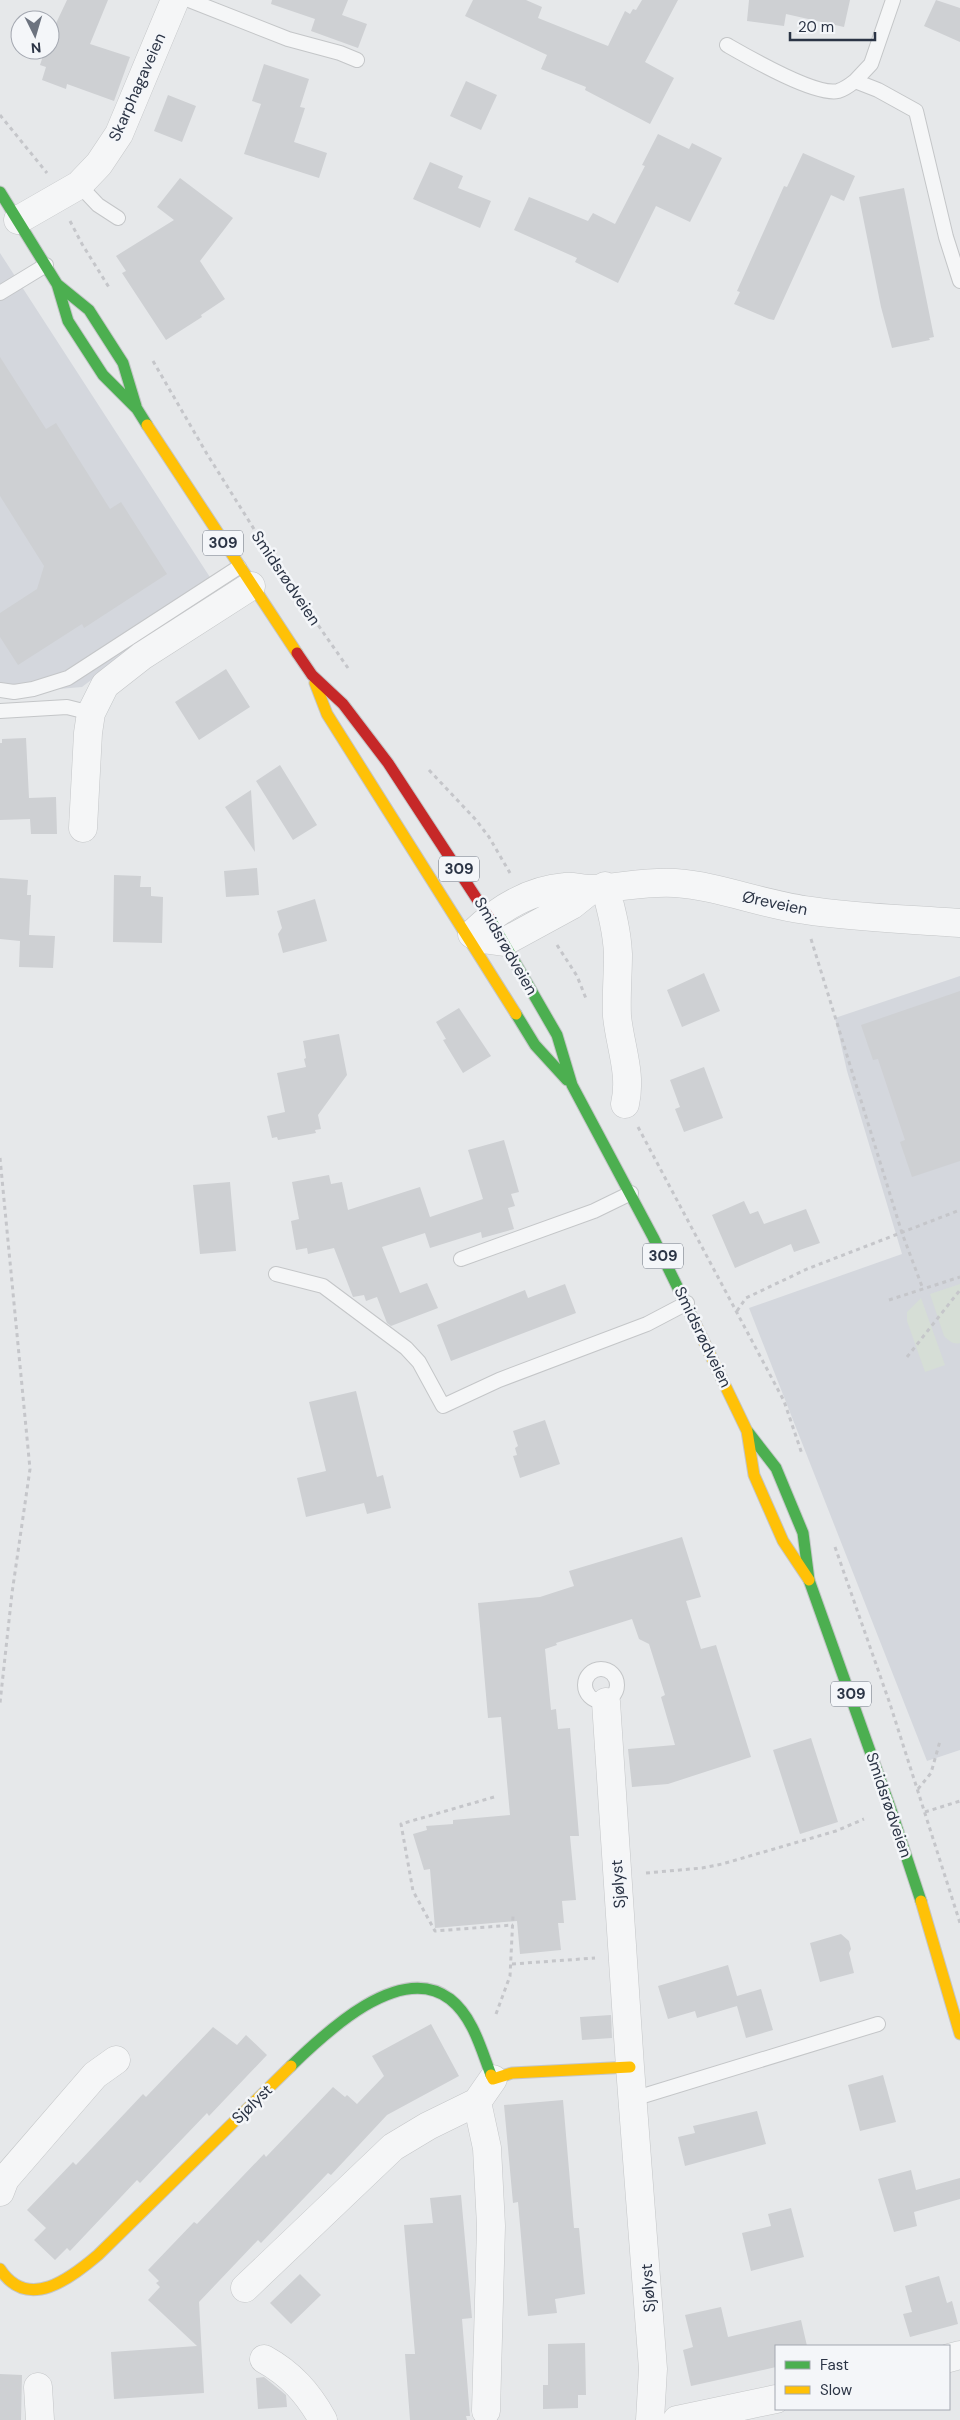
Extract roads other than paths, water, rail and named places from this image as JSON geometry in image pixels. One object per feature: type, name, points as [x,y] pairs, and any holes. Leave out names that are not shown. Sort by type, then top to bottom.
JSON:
[{"type":"main road","name":"Smidsrødveien","points":[[0,192],[57,284],[68,321],[104,376],[137,409],[245,577],[312,675],[343,704],[388,763],[490,917],[557,1035],[572,1085],[687,1303],[747,1431],[776,1468],[803,1533],[809,1580],[891,1810],[928,1923],[960,2034]]},
{"type":"main road","name":"Smidsrødveien","points":[[57,284],[89,310],[123,363],[137,409]]},
{"type":"main road","name":"Smidsrødveien","points":[[312,675],[327,714],[469,937],[535,1045],[572,1085]]},
{"type":"main road","name":"Smidsrødveien","points":[[747,1431],[754,1475],[783,1542],[809,1580]]},
{"type":"main road","name":"Sjølyst","points":[[0,2269],[4,2276],[13,2284],[34,2290],[48,2290],[73,2276],[98,2255],[327,2031],[375,1998],[413,1989],[434,1989],[451,2000],[470,2023],[493,2079]]},
{"type":"main road","points":[[493,2079],[512,2073],[630,2067]]},
{"type":"street","name":"Skarphagaveien","points":[[18,220],[70,191],[99,164],[119,134],[176,0]]},
{"type":"street","name":"Smidsrødveien","points":[[83,828],[88,733],[91,713],[105,685],[245,577]]},
{"type":"street","name":"Øreveien","points":[[469,937],[490,917],[524,898],[565,886],[598,888],[673,883],[698,886],[810,911],[960,923]]},
{"type":"street","points":[[469,937],[504,942],[598,888],[614,921],[618,953],[618,1016],[628,1093],[625,1104]]},
{"type":"street","name":"Sjølyst","points":[[606,1702],[630,2067],[654,2369],[650,2420]]},
{"type":"street","points":[[0,2192],[5,2179],[95,2074],[116,2060]]},
{"type":"street","points":[[245,2288],[393,2147],[428,2126],[477,2102],[493,2079]]},
{"type":"street","points":[[477,2102],[488,2148],[491,2226],[486,2411]]},
{"type":"street","points":[[264,2359],[285,2371],[316,2407],[323,2420]]},
{"type":"street","points":[[38,2387],[40,2420]]},
{"type":"street","points":[[677,2420],[775,2399]]},
{"type":"lane","points":[[189,0],[288,39],[340,53],[357,60]]},
{"type":"lane","points":[[727,45],[755,61],[818,89],[838,91],[855,81],[871,64],[894,0]]},
{"type":"lane","points":[[855,81],[878,90],[916,111],[946,237],[960,281]]},
{"type":"lane","points":[[70,191],[98,205],[118,218]]},
{"type":"lane","points":[[0,293],[46,265]]},
{"type":"lane","points":[[0,690],[14,692],[33,689],[68,678],[245,577]]},
{"type":"lane","points":[[0,711],[67,708],[91,713]]},
{"type":"lane","points":[[461,1259],[594,1211],[630,1193]]},
{"type":"lane","points":[[276,1274],[323,1286],[406,1348],[419,1362],[443,1406],[499,1380],[647,1324],[687,1303]]},
{"type":"lane","points":[[633,2099],[878,2024]]}]
